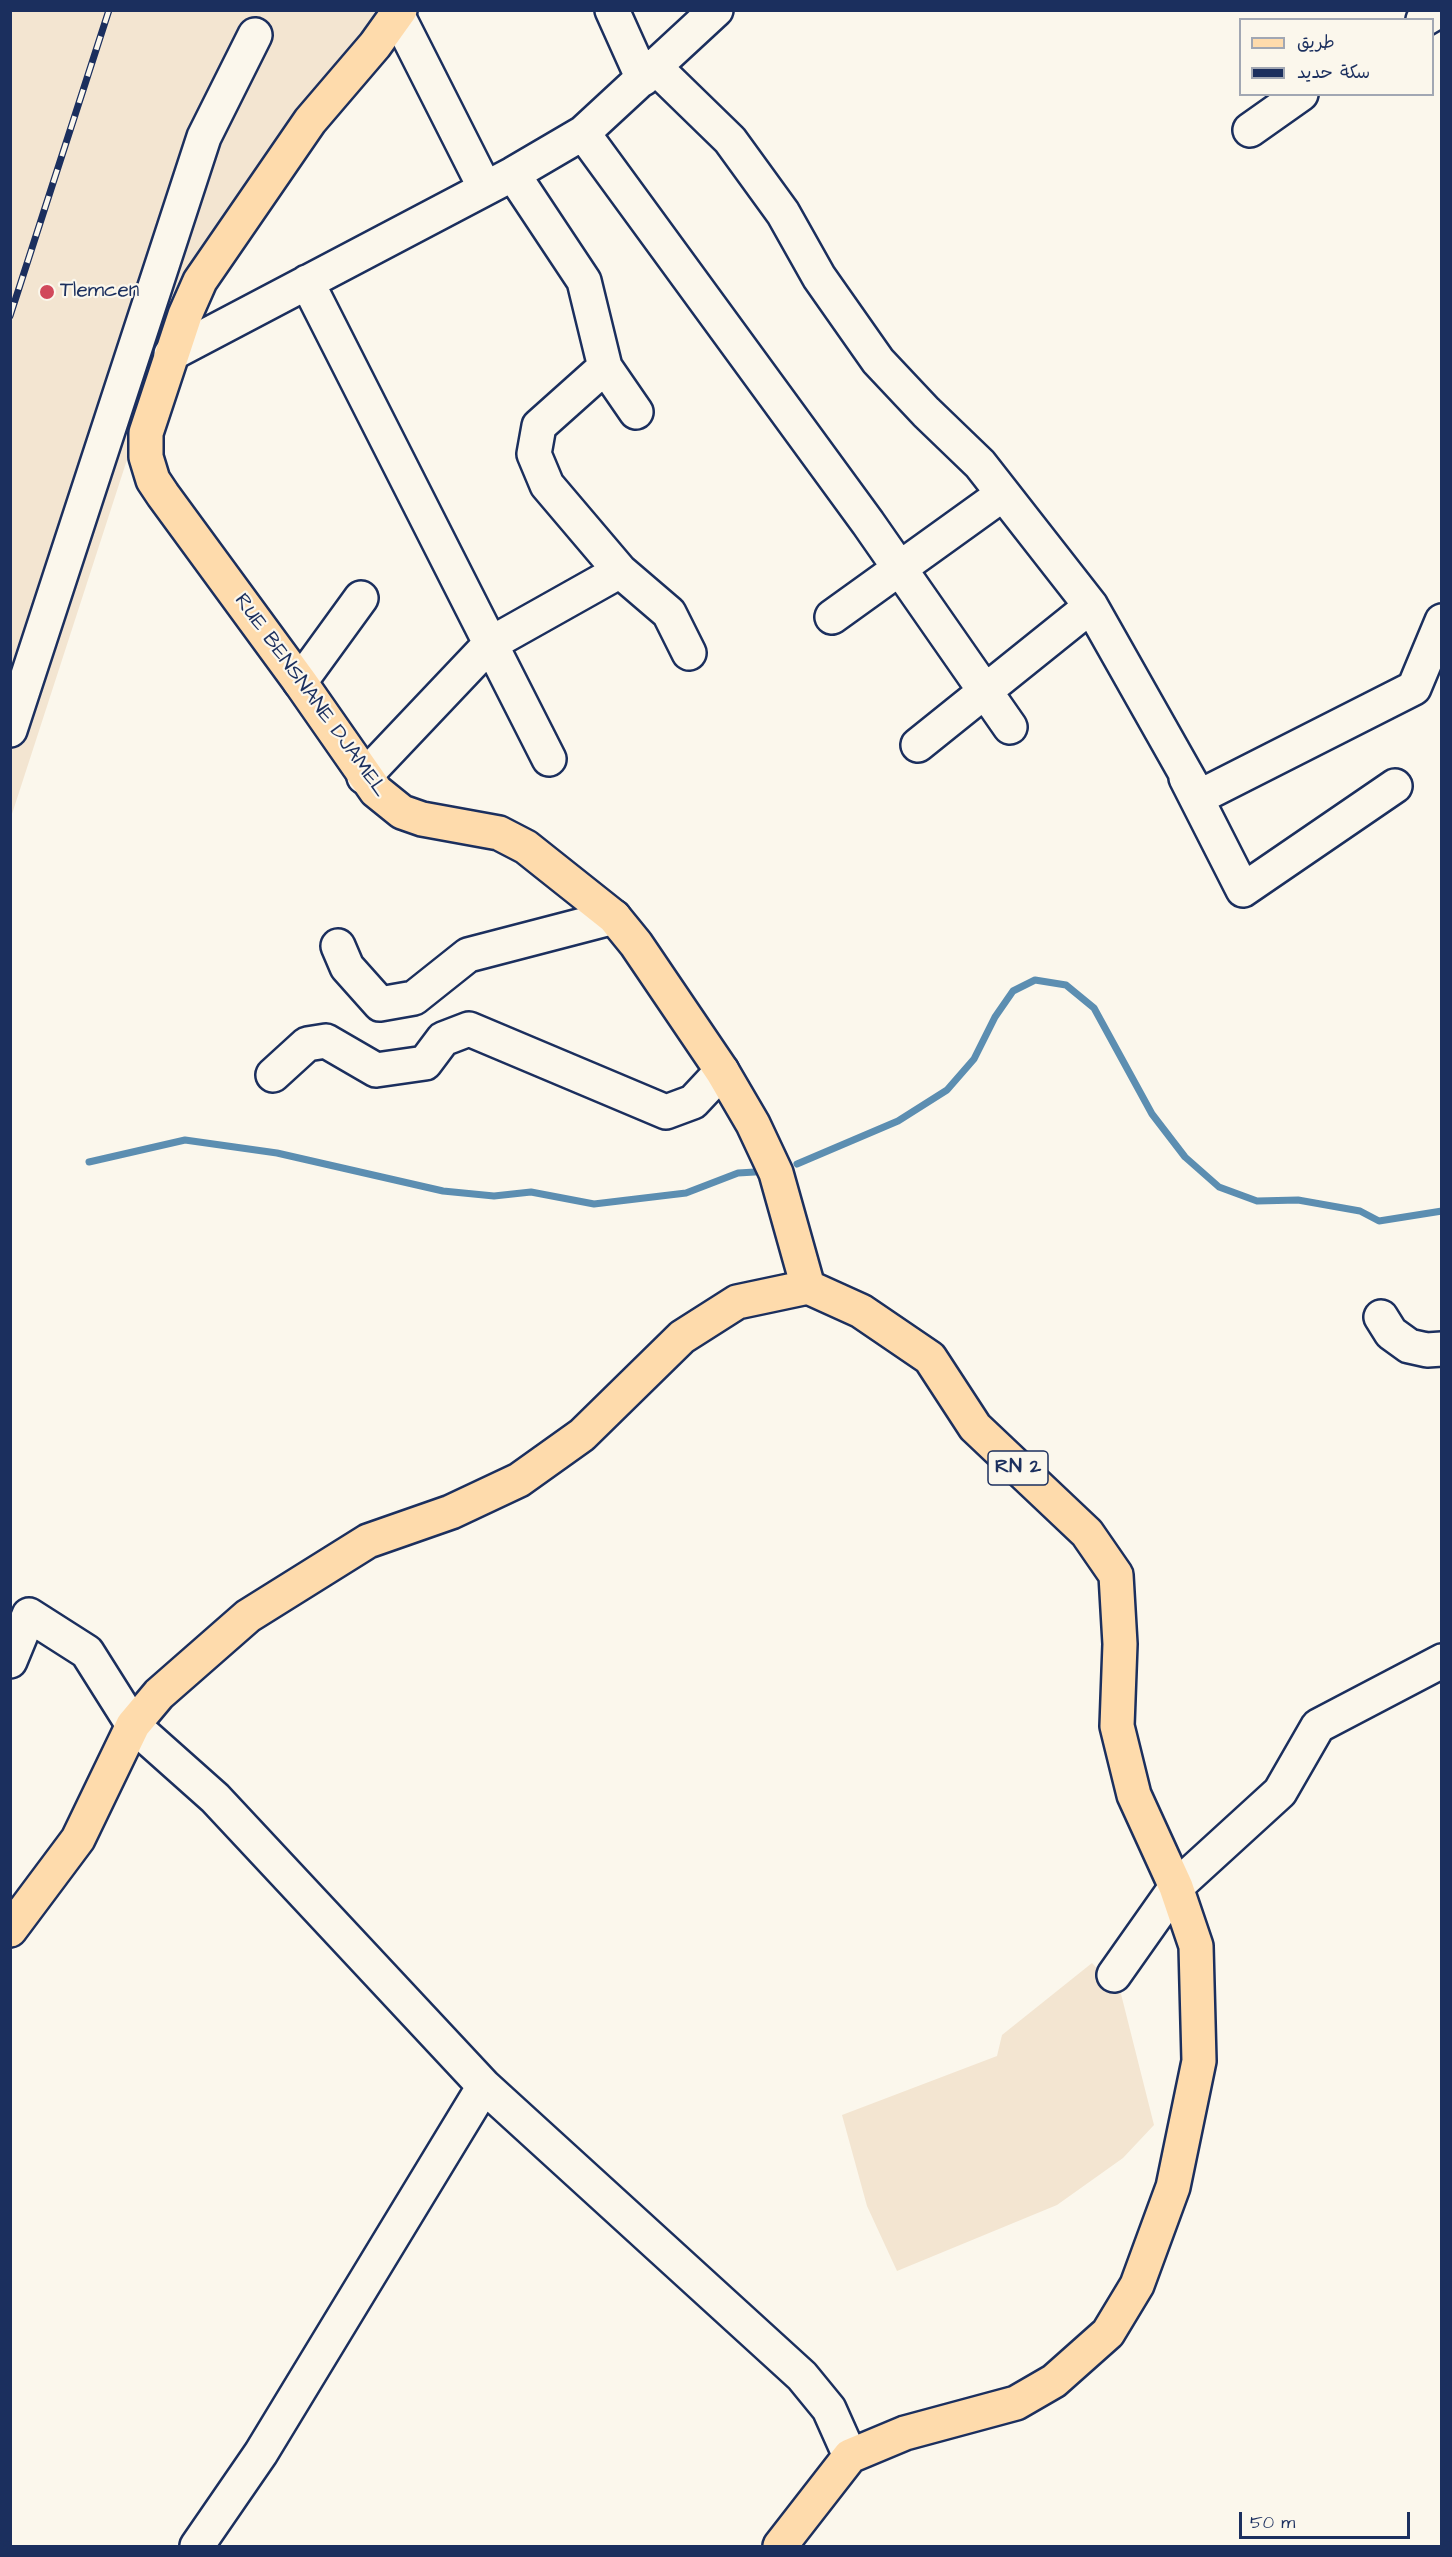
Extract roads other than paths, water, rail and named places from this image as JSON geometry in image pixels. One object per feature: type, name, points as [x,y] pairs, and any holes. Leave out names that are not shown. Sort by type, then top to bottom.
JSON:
[{"type":"main road","name":"RUE BENSNANE DJAMEL","points":[[398,12],[310,121],[200,281],[171,354],[146,433],[146,457],[153,480],[300,682],[364,777],[388,803],[402,812],[422,819],[500,833],[526,847],[614,916],[636,944],[722,1071],[753,1124],[776,1173],[808,1287]]},
{"type":"main road","points":[[10,1930],[78,1839],[133,1725],[159,1694],[249,1616],[368,1541],[451,1512],[519,1480],[582,1435],[682,1337],[737,1302],[808,1287]]},
{"type":"main road","name":"RN 2","points":[[780,2547],[850,2456],[905,2433],[1016,2403],[1054,2381],[1108,2333],[1137,2285],[1173,2187],[1198,2061],[1196,1946],[1176,1887],[1134,1795],[1117,1726],[1120,1644],[1116,1575],[1087,1533],[975,1427],[930,1358],[861,1311],[808,1287]]},
{"type":"street","points":[[612,10],[649,73],[730,140],[783,213],[819,277],[878,361],[980,464],[1090,606],[1184,775],[1243,890],[1395,786]]},
{"type":"street","points":[[171,354],[499,181],[584,133],[716,10]]},
{"type":"street","points":[[1427,18],[1440,10]]},
{"type":"street","points":[[398,12],[499,181],[584,281],[604,367],[636,412]]},
{"type":"street","points":[[10,730],[204,136],[255,35]]},
{"type":"street","points":[[1250,130],[1298,96]]},
{"type":"street","points":[[584,133],[900,570],[1010,727]]},
{"type":"street","points":[[307,282],[549,759]]},
{"type":"street","points":[[604,367],[539,426],[534,454],[547,485],[620,571],[669,613],[689,653]]},
{"type":"street","points":[[832,617],[1003,494]]},
{"type":"street","points":[[364,777],[490,644],[620,571]]},
{"type":"street","points":[[300,682],[361,598]]},
{"type":"street","points":[[918,745],[1090,606]]},
{"type":"street","points":[[1184,775],[1199,797],[1414,688],[1442,621]]},
{"type":"street","points":[[338,946],[347,967],[380,1004],[414,998],[468,955],[614,916]]},
{"type":"street","points":[[273,1075],[307,1044],[326,1041],[376,1070],[425,1063],[442,1040],[469,1029],[666,1112],[693,1102],[722,1071]]},
{"type":"street","points":[[1382,1317],[1391,1333],[1409,1346],[1426,1350],[1442,1349]]},
{"type":"street","points":[[10,1661],[28,1615],[87,1652],[133,1725],[215,1798],[484,2086],[802,2376],[828,2409],[850,2456]]},
{"type":"street","points":[[1114,1975],[1176,1887],[1280,1792],[1318,1726],[1442,1661]]},
{"type":"street","points":[[197,2547],[261,2453],[484,2086]]},
{"type":"waterway","points":[[797,1164],[898,1121],[947,1090],[974,1059],[995,1017],[1013,991],[1035,980],[1066,985],[1094,1008],[1152,1114],[1185,1157],[1219,1187],[1257,1201],[1298,1200],[1360,1211],[1379,1221],[1442,1211]]},
{"type":"waterway","points":[[89,1162],[185,1140],[277,1153],[443,1191],[494,1196],[531,1192],[594,1204],[686,1193],[738,1173],[755,1172]]},
{"type":"railway","points":[[10,316],[109,10]]},
{"type":"place","name":"Tlemcen","points":[[47,292]]}]
